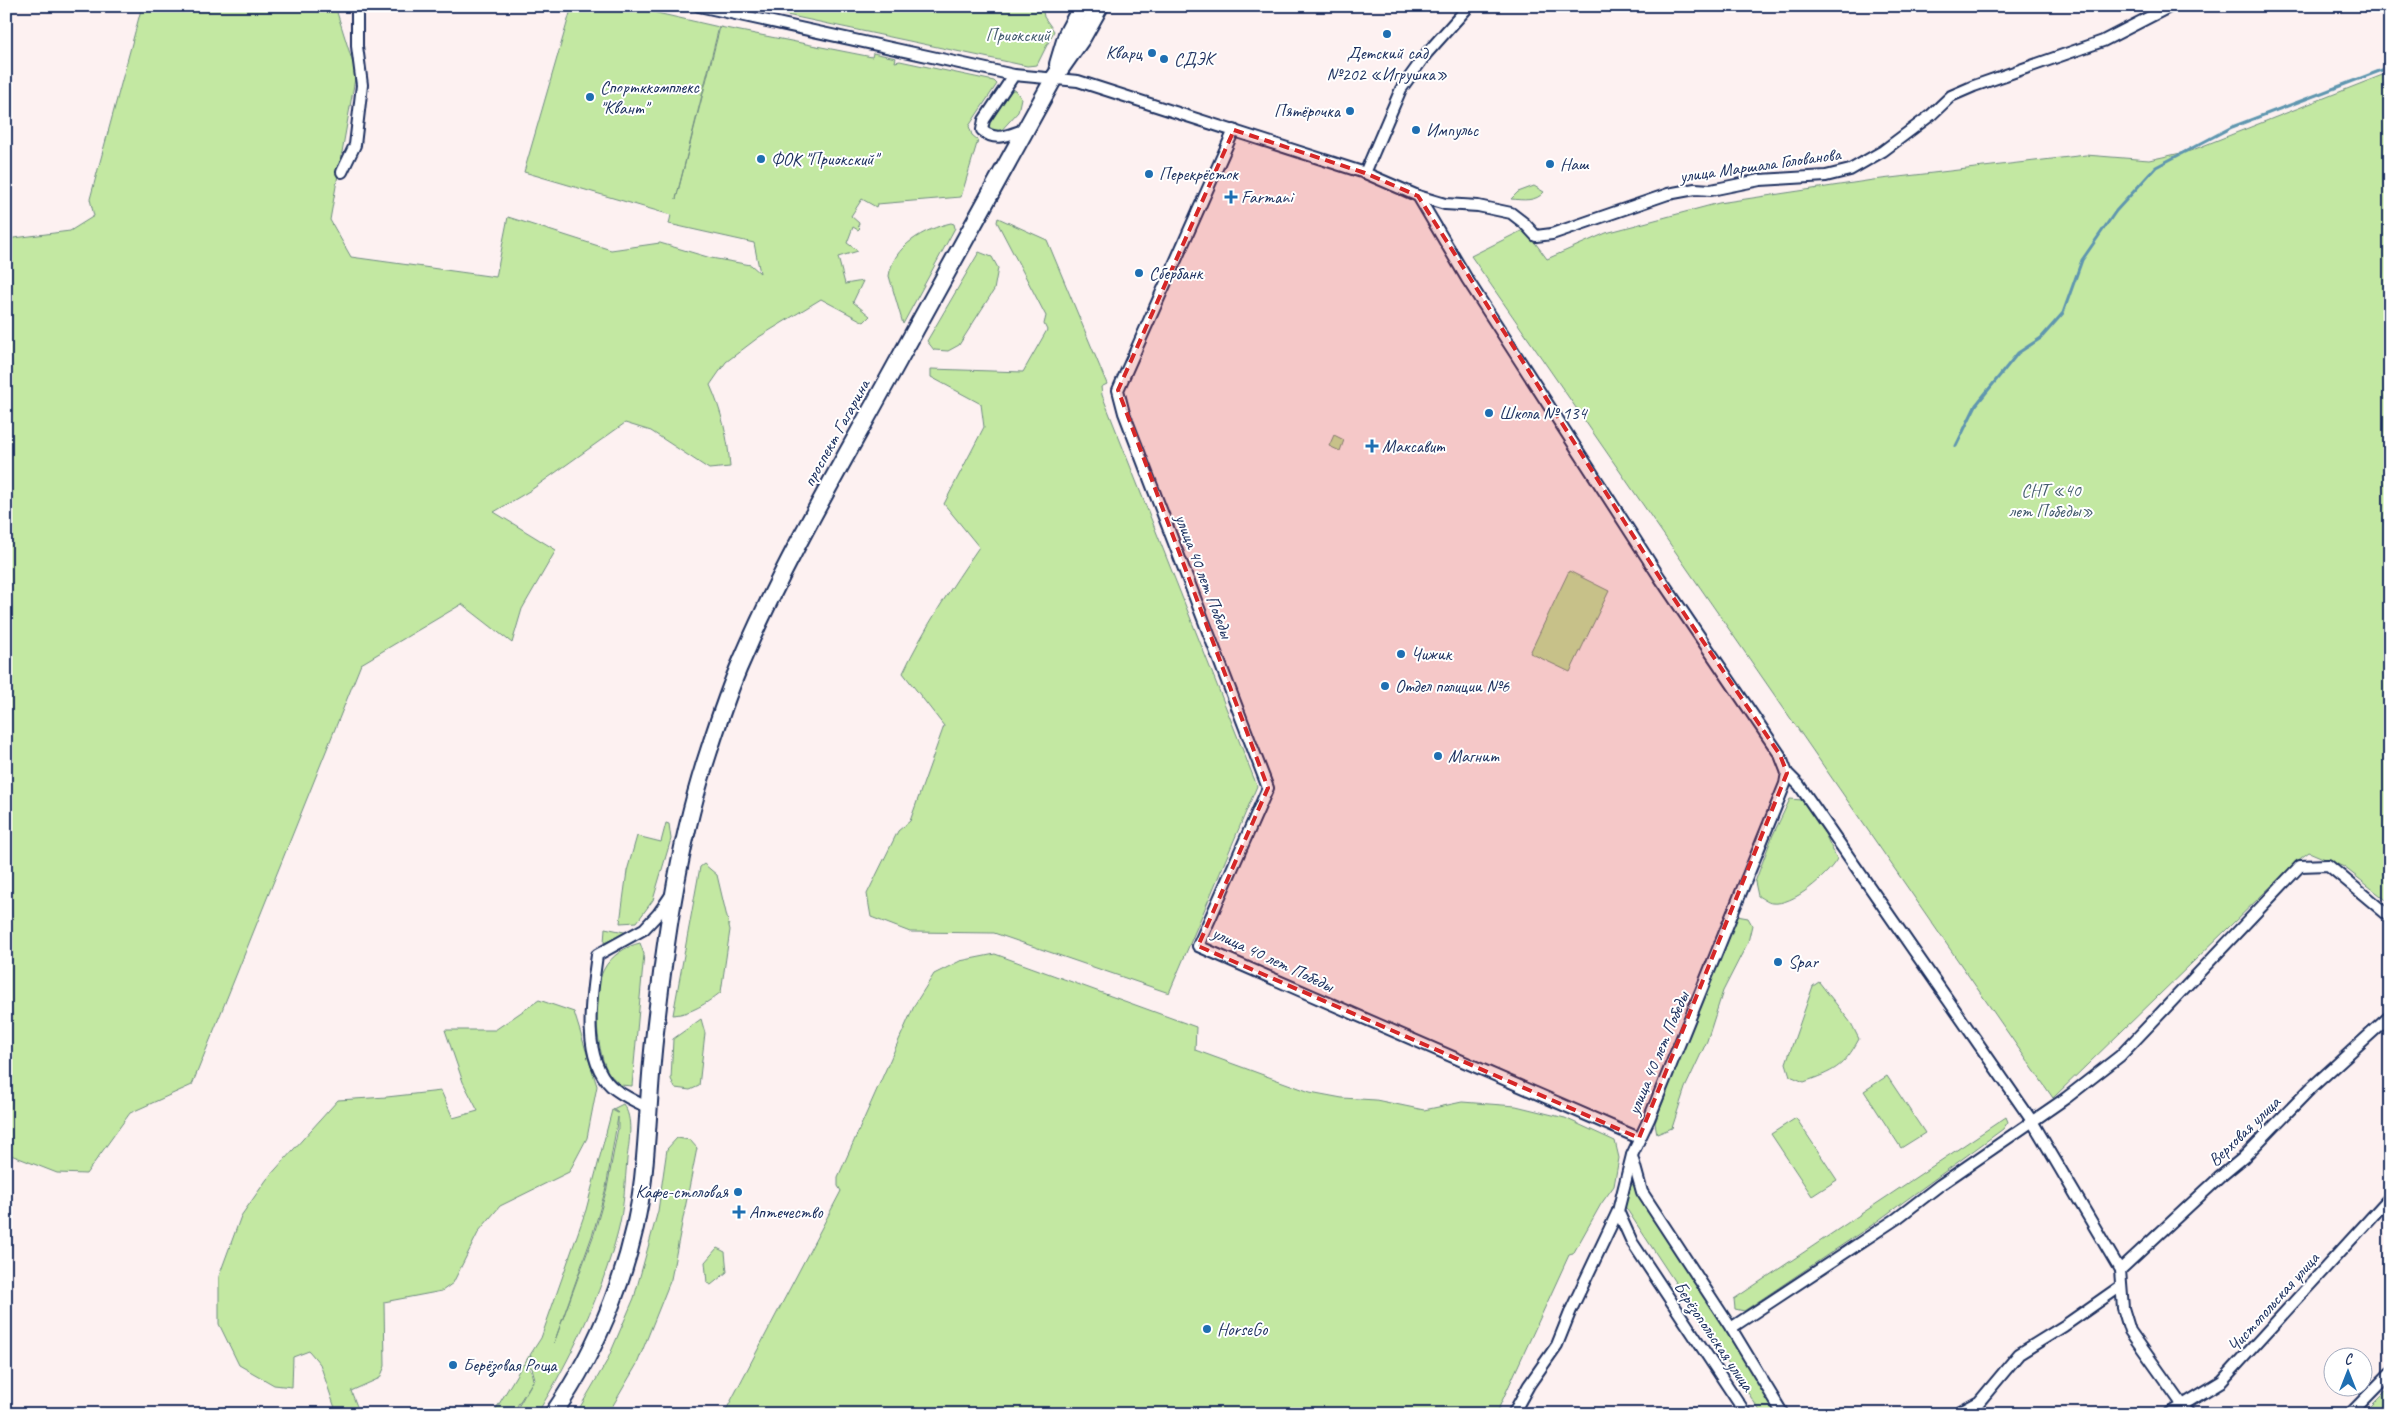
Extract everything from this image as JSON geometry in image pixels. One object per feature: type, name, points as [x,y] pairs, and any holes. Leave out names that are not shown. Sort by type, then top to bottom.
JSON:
[{"type":"main road","name":"проспект Гагарина","points":[[1054,78],[1067,34],[1082,6]]},
{"type":"main road","name":"проспект Гагарина","points":[[553,1414],[605,1319],[623,1271],[636,1224],[643,1181],[648,1108],[661,981],[676,888],[689,824],[705,763],[742,660],[829,487],[1054,78],[1082,38],[1100,6]]},
{"type":"street","points":[[342,172],[355,145],[362,85],[356,46],[357,6]]},
{"type":"street","points":[[699,6],[1014,75],[1086,83],[1365,173],[1418,196],[1467,279],[1660,578],[1780,755],[1787,773],[1799,785],[2032,1121],[2120,1270],[2123,1308],[2130,1331],[2186,1409]]},
{"type":"street","points":[[1365,173],[1401,89],[1427,52],[1468,6]]},
{"type":"street","name":"улица Маршала Голованова","points":[[1418,196],[1445,204],[1478,206],[1511,213],[1536,236],[1552,234],[1668,194],[1695,189],[1711,190],[1760,180],[1826,176],[1850,170],[1883,151],[1931,115],[1951,96],[2103,41],[2172,6]]},
{"type":"street","points":[[1014,75],[984,120],[982,130],[990,137],[998,138],[1026,129]]},
{"type":"street","name":"улица 40 лет Победы","points":[[1234,130],[1118,390],[1127,422],[1268,788],[1198,946],[1639,1138],[1649,1119],[1786,784],[1787,773]]},
{"type":"street","points":[[1731,1328],[1896,1219],[2120,1056],[2300,866],[2328,865],[2390,918]]},
{"type":"street","points":[[648,1108],[624,1096],[602,1076],[592,1044],[591,995],[597,955],[644,929],[658,914],[676,888]]},
{"type":"street","name":"Верховая улица","points":[[2120,1270],[2243,1158],[2311,1088],[2390,1016]]},
{"type":"street","points":[[1513,1414],[1529,1385],[1557,1345],[1588,1271],[1618,1211],[1632,1155],[1639,1138]]},
{"type":"street","points":[[1632,1155],[1642,1192],[1731,1328],[1783,1414]]},
{"type":"street","name":"Чистопольская улица","points":[[2168,1414],[2186,1409],[2222,1381],[2390,1198]]},
{"type":"street","name":"Берёзопольская улица","points":[[1618,1211],[1632,1242],[1746,1414]]},
{"type":"street","points":[[1958,1414],[1979,1402],[2019,1354],[2064,1326],[2121,1286]]},
{"type":"street","points":[[2350,1414],[2390,1373]]},
{"type":"highlighted area","points":[[1234,130],[1365,173],[1418,196],[1660,578],[1780,755],[1787,773],[1639,1138],[1198,946],[1268,788],[1118,390]]},
{"type":"green space","points":[[142,6],[335,6],[356,73],[330,220],[351,257],[496,277],[508,217],[611,250],[660,243],[711,258],[751,265],[760,273],[754,243],[669,224],[671,215],[524,172],[572,6],[626,6],[719,27],[676,199],[720,27],[872,57],[873,53],[896,58],[895,62],[900,61],[994,81],[997,84],[969,126],[972,135],[978,140],[961,197],[877,204],[876,207],[862,199],[851,216],[859,223],[858,226],[860,228],[858,230],[853,227],[847,243],[858,251],[838,257],[845,284],[863,281],[853,302],[870,316],[864,322],[821,299],[759,337],[726,362],[710,385],[724,425],[730,467],[709,469],[651,431],[625,423],[531,490],[494,512],[556,550],[522,609],[512,643],[462,604],[361,664],[192,1085],[130,1113],[86,1174],[57,1173],[11,1155],[6,1157],[6,239],[70,231],[94,216],[90,199]]},
{"type":"green space","name":"Приокский","points":[[744,6],[1042,6],[1044,17],[1054,31],[1037,65],[1027,66]]},
{"type":"green space","name":"СНТ «40 лет Победы»","points":[[2390,72],[2390,903],[2344,867],[2309,852],[2297,861],[2053,1098],[1471,256],[1525,229],[1547,259],[1606,233],[1719,203],[1873,180],[2086,155],[2149,160],[2190,151]]},
{"type":"green space","points":[[1012,90],[1015,90],[1021,98],[1018,112],[998,134],[989,131],[989,123]]},
{"type":"green space","points":[[1534,186],[1544,192],[1533,199],[1511,199],[1518,192]]},
{"type":"green space","points":[[998,218],[1047,240],[1107,384],[1101,387],[1102,395],[1257,786],[1169,993],[994,933],[910,932],[871,917],[867,894],[898,831],[910,821],[944,726],[903,673],[929,624],[979,547],[944,504],[984,427],[981,404],[931,377],[931,369],[1023,372],[1047,330],[1044,324],[1046,316],[997,222]]},
{"type":"green space","points":[[951,223],[954,224],[955,228],[903,324],[889,276],[892,265],[903,248],[911,240],[930,230]]},
{"type":"green space","points":[[979,252],[992,257],[998,268],[994,290],[959,345],[948,351],[934,350],[927,341]]},
{"type":"green space","points":[[1334,435],[1344,440],[1340,451],[1329,446]]},
{"type":"green space","points":[[1569,571],[1609,591],[1570,672],[1530,653]]},
{"type":"green space","points":[[1790,799],[1802,800],[1825,834],[1837,859],[1818,881],[1799,895],[1780,903],[1770,903],[1758,896],[1755,882],[1772,837]]},
{"type":"green space","points":[[666,823],[669,824],[671,839],[653,900],[637,922],[620,923],[627,871],[637,836],[661,842]]},
{"type":"green space","points":[[704,864],[717,875],[730,930],[721,992],[692,1010],[673,1015],[700,867]]},
{"type":"green space","points":[[1737,916],[1748,918],[1752,925],[1748,942],[1723,991],[1707,1041],[1685,1088],[1672,1128],[1657,1134],[1655,1123]]},
{"type":"green space","points":[[605,928],[629,933],[604,943]]},
{"type":"green space","points":[[640,943],[644,954],[632,1086],[620,1085],[607,1070],[600,1048],[597,1020],[598,991],[604,969],[611,960],[624,949]]},
{"type":"green space","points":[[995,954],[1196,1027],[1195,1050],[1310,1092],[1342,1098],[1376,1100],[1424,1110],[1462,1102],[1516,1106],[1565,1118],[1615,1141],[1619,1158],[1614,1186],[1601,1204],[1573,1254],[1569,1255],[1496,1414],[724,1414],[841,1191],[838,1186],[838,1177],[915,1004],[934,974],[960,961]]},
{"type":"green space","points":[[1819,982],[1851,1023],[1859,1039],[1848,1056],[1837,1067],[1804,1082],[1790,1076],[1786,1063],[1813,986]]},
{"type":"green space","points":[[539,1000],[574,1012],[597,1086],[587,1138],[569,1172],[500,1206],[479,1231],[453,1283],[442,1291],[384,1302],[385,1366],[380,1378],[351,1391],[360,1414],[337,1414],[320,1364],[309,1351],[293,1357],[292,1387],[274,1385],[239,1365],[219,1324],[219,1276],[241,1216],[267,1179],[338,1100],[441,1091],[453,1118],[478,1111],[463,1082],[445,1030],[495,1030]]},
{"type":"green space","points":[[701,1019],[705,1033],[699,1086],[690,1090],[675,1088],[671,1079],[673,1039]]},
{"type":"green space","points":[[1887,1076],[1925,1133],[1901,1148],[1864,1091]]},
{"type":"green space","points":[[623,1104],[629,1116],[630,1138],[622,1213],[611,1255],[594,1302],[574,1348],[537,1414],[514,1414],[533,1381],[512,1414],[493,1414],[523,1364],[531,1370],[533,1380],[535,1379],[532,1368],[524,1364],[529,1356],[537,1361],[530,1355],[541,1338],[586,1210],[612,1110],[618,1113],[613,1109]],"holes":[[[618,1117],[618,1128],[607,1188],[594,1234],[554,1343],[593,1233],[606,1188]]]},
{"type":"green space","points":[[2006,1117],[2008,1122],[2003,1129],[1872,1225],[1744,1311],[1735,1309],[1734,1299]]},
{"type":"green space","points":[[1796,1118],[1837,1180],[1812,1196],[1771,1134]]},
{"type":"green space","points":[[677,1138],[690,1140],[697,1148],[671,1279],[637,1364],[608,1414],[576,1414],[607,1361],[634,1298],[658,1211],[667,1149]]},
{"type":"green space","points":[[1633,1184],[1726,1327],[1789,1414],[1762,1414],[1624,1205],[1627,1191]]},
{"type":"green space","points":[[717,1248],[725,1252],[727,1272],[711,1285],[707,1283],[705,1262]]},
{"type":"green space","points":[[2390,1387],[2390,1414],[2364,1414],[2366,1411]]},
{"type":"waterway","points":[[1956,446],[1976,405],[2018,353],[2041,338],[2063,313],[2082,260],[2116,211],[2156,167],[2232,127],[2390,67]]},
{"type":"place","name":"Детский сад №202 «Игрушка»","points":[[1387,34]]},
{"type":"place","name":"Кварц","points":[[1152,53]]},
{"type":"place","name":"СДЭК","points":[[1164,59]]},
{"type":"place","name":"Спортккомплекс \"Квант\"","points":[[590,97]]},
{"type":"place","name":"Пятёрочка","points":[[1350,111]]},
{"type":"place","name":"Импульс","points":[[1416,130]]},
{"type":"place","name":"ФОК \"Приокский\"","points":[[761,159]]},
{"type":"place","name":"Наш","points":[[1550,164]]},
{"type":"place","name":"Перекрёсток","points":[[1149,174]]},
{"type":"place","name":"Farmani","points":[[1231,197]]},
{"type":"place","name":"Сбербанк","points":[[1139,273]]},
{"type":"place","name":"Школа № 134","points":[[1489,413]]},
{"type":"place","name":"Максавит","points":[[1372,446]]},
{"type":"place","name":"Чижик","points":[[1401,654]]},
{"type":"place","name":"Отдел полиции №6","points":[[1385,686]]},
{"type":"place","name":"Магнит","points":[[1438,756]]},
{"type":"place","name":"Spar","points":[[1778,962]]},
{"type":"place","name":"Кафе-столовая","points":[[738,1192]]},
{"type":"place","name":"Аптечество","points":[[739,1212]]},
{"type":"place","name":"HorseGo","points":[[1207,1329]]},
{"type":"place","name":"Берёзовая Роща","points":[[453,1365]]}]
